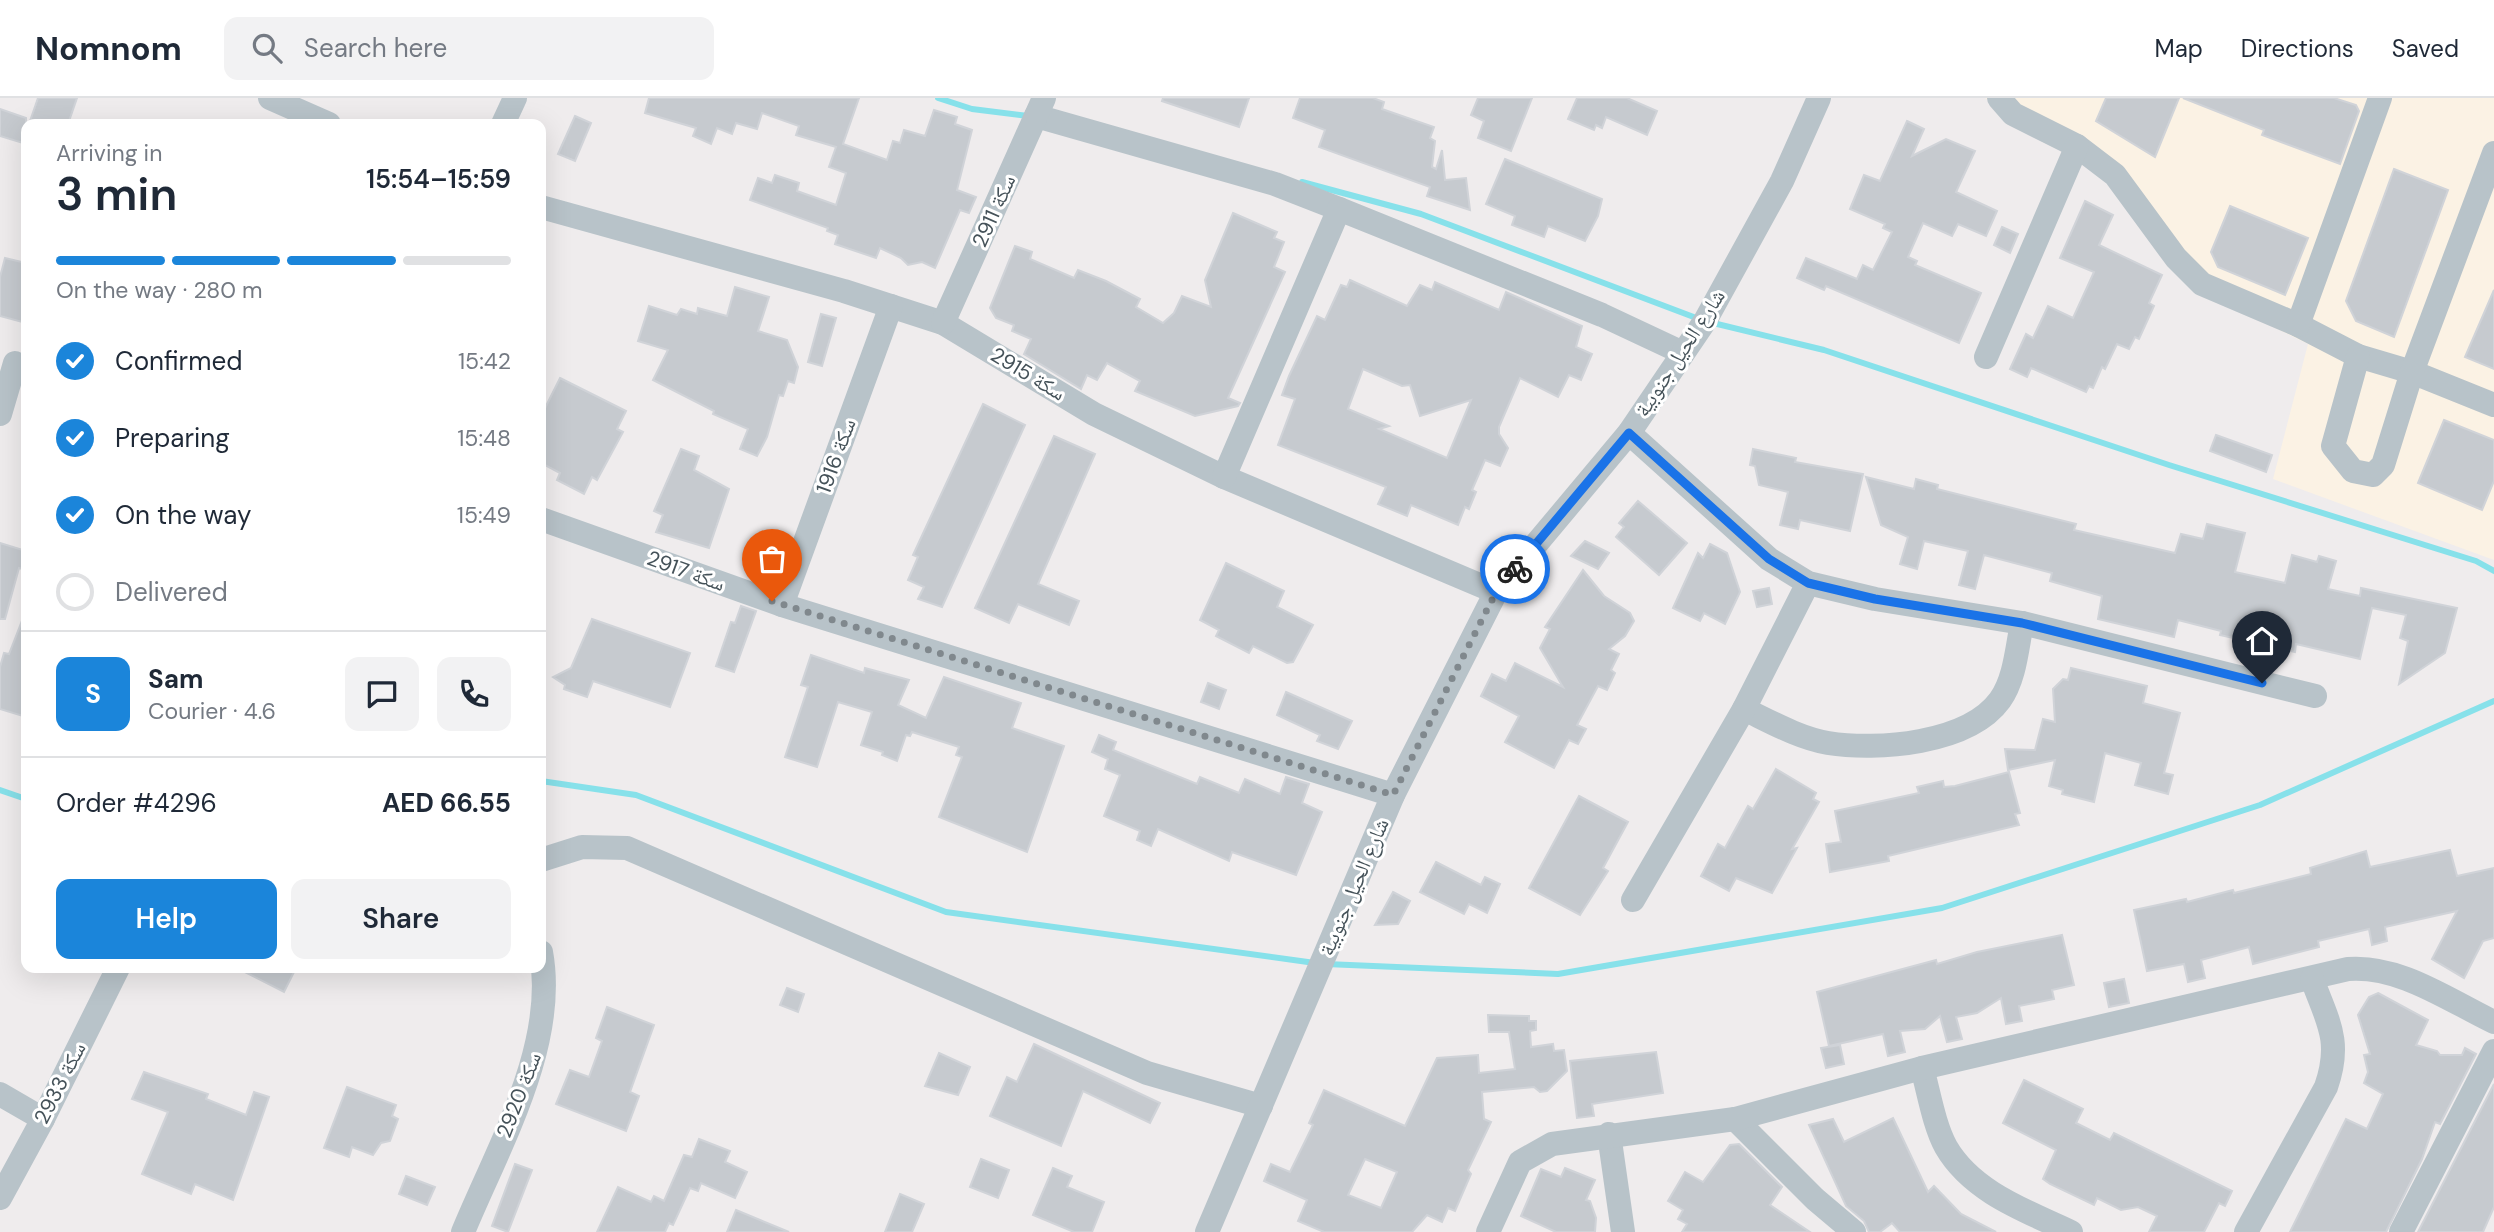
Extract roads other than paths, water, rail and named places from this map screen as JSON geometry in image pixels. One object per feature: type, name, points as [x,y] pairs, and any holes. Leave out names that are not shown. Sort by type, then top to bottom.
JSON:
[{"type":"street","points":[[270,98],[318,119]]},
{"type":"street","points":[[505,119],[515,98]]},
{"type":"street","name":"شارع الحيل جنوبية","points":[[1207,1232],[1393,795],[1496,592],[1629,433],[1705,321],[1782,181],[1819,98]]},
{"type":"street","points":[[1999,98],[2013,114],[2077,146],[2115,175],[2176,258],[2202,284],[2298,325],[2358,356],[2412,372],[2494,405]]},
{"type":"street","points":[[2298,325],[2380,98]]},
{"type":"street","points":[[1040,107],[1275,184],[1602,315],[1683,353]]},
{"type":"street","name":"سكة 2911","points":[[943,323],[1040,107]]},
{"type":"street","points":[[1986,357],[2077,146]]},
{"type":"street","points":[[2358,356],[2333,446],[2353,471],[2373,475],[2383,465],[2412,372],[2494,153]]},
{"type":"street","name":"سكة 2915","points":[[546,209],[943,323],[1094,414],[1224,477],[1496,592]]},
{"type":"street","points":[[1224,477],[1339,209]]},
{"type":"street","name":"سكة 1916","points":[[782,605],[891,306]]},
{"type":"street","points":[[0,414],[14,363]]},
{"type":"street","points":[[1629,433],[1769,559],[1808,583],[1875,599],[2022,623],[2315,696]]},
{"type":"street","name":"سكة 2917","points":[[546,521],[782,605],[1393,795]]},
{"type":"street","points":[[1633,900],[1744,709],[1808,583]]},
{"type":"street","points":[[1744,709],[1795,733],[1828,743],[1902,744],[1936,738],[1972,722],[1999,701],[2010,679],[2022,623]]},
{"type":"street","points":[[546,858],[582,847],[627,848],[1147,1073],[1261,1106]]},
{"type":"street","points":[[1488,1232],[1520,1162],[1552,1144],[1609,1134],[1735,1119],[1922,1068],[2367,967],[2394,972],[2494,1022]]},
{"type":"street","name":"سكة 2933","points":[[0,1198],[43,1119],[116,973]]},
{"type":"street","name":"سكة 2920","points":[[463,1232],[539,1044],[545,1006],[543,973]]},
{"type":"street","points":[[2246,1232],[2326,1087],[2334,1061],[2332,1031],[2312,979]]},
{"type":"street","points":[[2401,1232],[2494,1051]]},
{"type":"street","points":[[1922,1068],[1945,1145],[1962,1170],[1997,1196],[2071,1232]]},
{"type":"street","points":[[0,1094],[43,1119]]},
{"type":"street","points":[[1735,1119],[1815,1199],[1854,1232]]},
{"type":"street","points":[[1609,1134],[1623,1232]]},
{"type":"waterway","points":[[938,98],[972,109],[1028,116]]},
{"type":"waterway","points":[[1302,182],[1421,214],[1699,319]]},
{"type":"waterway","points":[[1709,322],[1824,350],[2169,465],[2476,561],[2494,571]]},
{"type":"waterway","points":[[1326,964],[1558,974],[1942,908],[2260,805],[2494,701]]},
{"type":"waterway","points":[[546,782],[636,795],[946,912],[1315,963]]},
{"type":"waterway","points":[[0,790],[21,797]]}]
